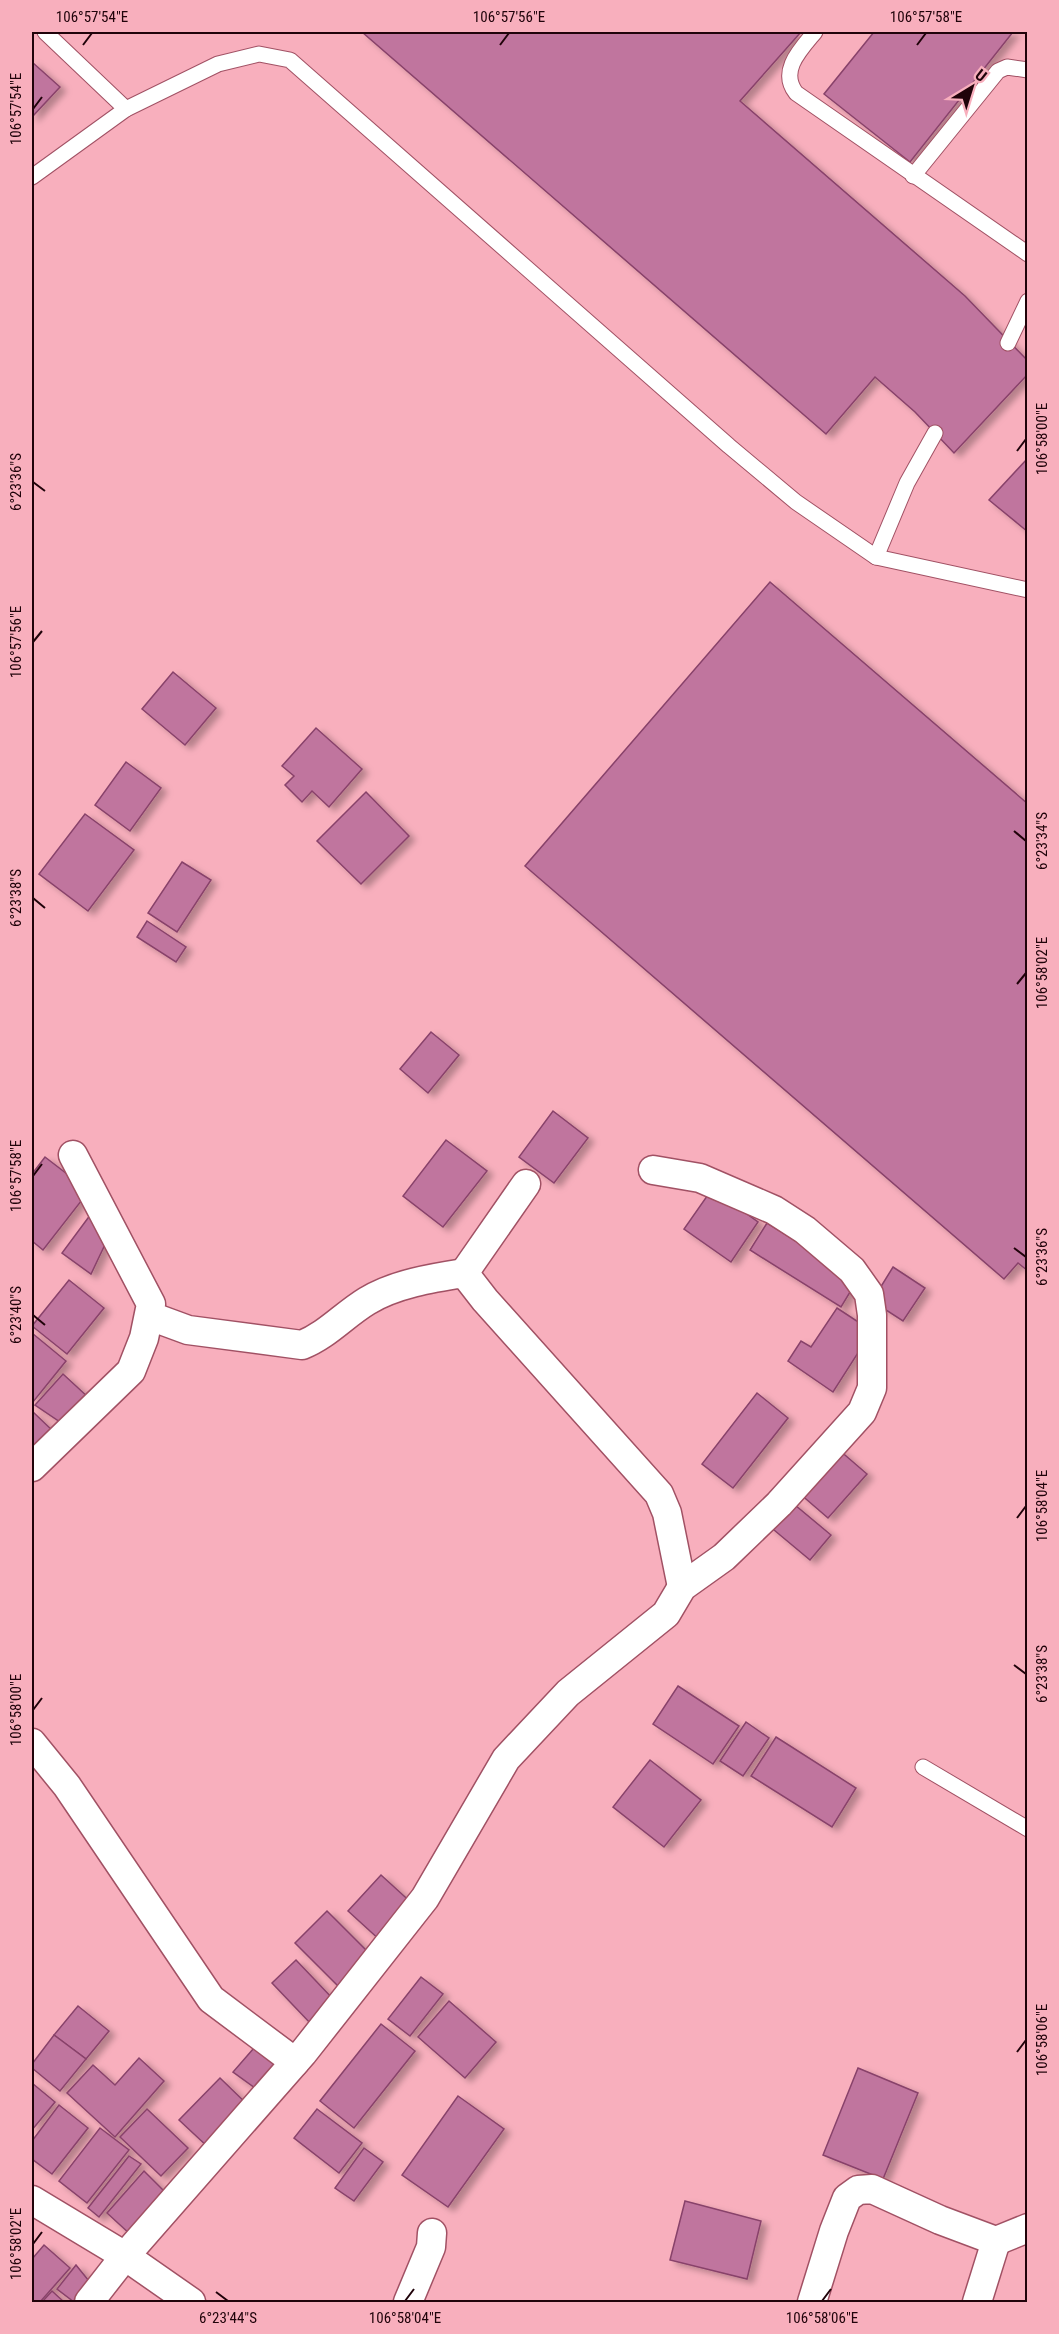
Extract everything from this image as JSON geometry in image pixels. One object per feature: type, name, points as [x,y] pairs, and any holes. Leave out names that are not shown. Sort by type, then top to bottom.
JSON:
[{"type":"street","points":[[32,1467],[131,1371],[150,1316],[151,1304],[73,1155]]},
{"type":"street","points":[[89,2302],[125,2256],[295,2062],[425,1898],[506,1759],[568,1693],[666,1614],[682,1587],[724,1557],[779,1504],[862,1412],[872,1388],[872,1315],[869,1294],[852,1270],[806,1230],[774,1210],[700,1178],[653,1170]]},
{"type":"street","points":[[150,1316],[188,1330],[302,1345],[320,1338],[366,1302],[384,1292],[464,1273],[526,1184]]},
{"type":"street","points":[[464,1273],[485,1300],[659,1494],[667,1513],[682,1587]]},
{"type":"street","points":[[32,1743],[67,1786],[211,1999],[295,2062]]},
{"type":"street","points":[[812,2302],[834,2230],[848,2198],[858,2190],[872,2189],[940,2220],[996,2241],[1028,2228]]},
{"type":"street","points":[[32,2200],[125,2256],[191,2302]]},
{"type":"street","points":[[408,2302],[431,2247],[432,2233]]},
{"type":"street","points":[[977,2302],[996,2241]]},
{"type":"lane","points":[[45,32],[126,108]]},
{"type":"lane","points":[[815,32],[792,64],[788,74],[792,88],[913,176],[1028,254]]},
{"type":"lane","points":[[32,177],[126,108],[218,64],[259,54],[290,60],[729,446],[796,502],[876,557],[1028,590]]},
{"type":"lane","points":[[913,176],[998,71],[1007,67],[1028,69]]},
{"type":"lane","points":[[1008,343],[1028,301]]},
{"type":"lane","points":[[876,557],[907,483],[935,433]]},
{"type":"lane","points":[[923,1767],[1028,1829]]},
{"type":"building","points":[[362,32],[801,32],[740,101],[965,296],[1028,361],[1028,374],[954,453],[915,412],[875,377],[826,434]]},
{"type":"building","points":[[874,32],[1013,32],[910,162],[824,94]]},
{"type":"building","points":[[32,62],[60,87],[32,117]]},
{"type":"building","points":[[1028,458],[1028,532],[989,500]]},
{"type":"building","points":[[770,582],[1028,804],[1028,1271],[1018,1263],[1004,1279],[525,866]]},
{"type":"building","points":[[173,672],[216,708],[185,745],[142,709]]},
{"type":"building","points":[[316,728],[362,769],[329,807],[312,791],[302,802],[285,785],[294,776],[282,766]]},
{"type":"building","points":[[126,762],[161,788],[130,831],[95,805]]},
{"type":"building","points":[[366,792],[409,836],[361,884],[317,841]]},
{"type":"building","points":[[85,814],[134,850],[88,911],[39,874]]},
{"type":"building","points":[[182,862],[211,880],[177,932],[148,913]]},
{"type":"building","points":[[147,921],[186,947],[176,962],[137,937]]},
{"type":"building","points":[[431,1032],[459,1055],[428,1093],[400,1069]]},
{"type":"building","points":[[553,1111],[588,1138],[554,1183],[519,1157]]},
{"type":"building","points":[[446,1140],[487,1171],[443,1227],[403,1196]]},
{"type":"building","points":[[45,1157],[89,1191],[43,1250],[32,1241],[32,1174]]},
{"type":"building","points":[[712,1189],[758,1222],[731,1262],[684,1229]]},
{"type":"building","points":[[91,1214],[110,1234],[91,1274],[62,1253]]},
{"type":"building","points":[[767,1223],[858,1279],[841,1307],[750,1250]]},
{"type":"building","points":[[893,1267],[925,1288],[903,1321],[872,1301]]},
{"type":"building","points":[[69,1280],[104,1308],[67,1354],[32,1326]]},
{"type":"building","points":[[837,1308],[872,1331],[833,1392],[788,1361],[801,1341],[811,1347]]},
{"type":"building","points":[[32,1333],[66,1361],[33,1402],[32,1401]]},
{"type":"building","points":[[63,1374],[89,1398],[66,1426],[35,1405]]},
{"type":"building","points":[[757,1393],[788,1418],[733,1488],[702,1464]]},
{"type":"building","points":[[32,1411],[54,1432],[32,1455]]},
{"type":"building","points":[[838,1449],[867,1474],[828,1518],[799,1493]]},
{"type":"building","points":[[789,1500],[831,1535],[810,1560],[768,1525]]},
{"type":"building","points":[[678,1686],[739,1726],[713,1764],[653,1724]]},
{"type":"building","points":[[746,1722],[769,1738],[743,1776],[720,1761]]},
{"type":"building","points":[[776,1737],[856,1788],[832,1827],[751,1776]]},
{"type":"building","points":[[650,1760],[701,1800],[664,1847],[613,1807]]},
{"type":"building","points":[[381,1875],[415,1906],[382,1942],[348,1911]]},
{"type":"building","points":[[327,1911],[374,1958],[342,1990],[295,1943]]},
{"type":"building","points":[[296,1960],[335,2001],[311,2024],[272,1983]]},
{"type":"building","points":[[421,1977],[443,1994],[410,2036],[388,2019]]},
{"type":"building","points":[[449,2001],[496,2042],[465,2078],[418,2037]]},
{"type":"building","points":[[78,2006],[109,2031],[86,2059],[54,2035]]},
{"type":"building","points":[[381,2024],[415,2051],[354,2128],[320,2101]]},
{"type":"building","points":[[54,2035],[86,2059],[60,2091],[32,2068],[32,2064]]},
{"type":"building","points":[[260,2041],[288,2064],[262,2093],[233,2072]]},
{"type":"building","points":[[139,2058],[164,2081],[115,2137],[67,2093],[93,2065],[115,2085]]},
{"type":"building","points":[[858,2068],[918,2093],[883,2179],[823,2155]]},
{"type":"building","points":[[220,2078],[249,2106],[209,2148],[179,2120]]},
{"type":"building","points":[[32,2083],[55,2102],[32,2130]]},
{"type":"building","points":[[458,2096],[504,2129],[448,2207],[402,2175]]},
{"type":"building","points":[[59,2105],[88,2128],[52,2174],[32,2159],[32,2141]]},
{"type":"building","points":[[147,2109],[188,2148],[161,2176],[120,2137]]},
{"type":"building","points":[[317,2109],[362,2143],[339,2173],[294,2138]]},
{"type":"building","points":[[100,2128],[129,2150],[87,2203],[59,2181]]},
{"type":"building","points":[[364,2148],[383,2162],[354,2201],[335,2188]]},
{"type":"building","points":[[129,2156],[141,2164],[99,2217],[88,2208]]},
{"type":"building","points":[[144,2171],[168,2195],[131,2235],[107,2213]]},
{"type":"building","points":[[685,2201],[761,2221],[747,2279],[670,2260]]},
{"type":"building","points":[[44,2245],[70,2268],[40,2302],[32,2302],[32,2259]]},
{"type":"building","points":[[76,2265],[93,2286],[81,2302],[74,2302],[57,2289]]},
{"type":"building","points":[[52,2291],[64,2302],[42,2302]]}]
